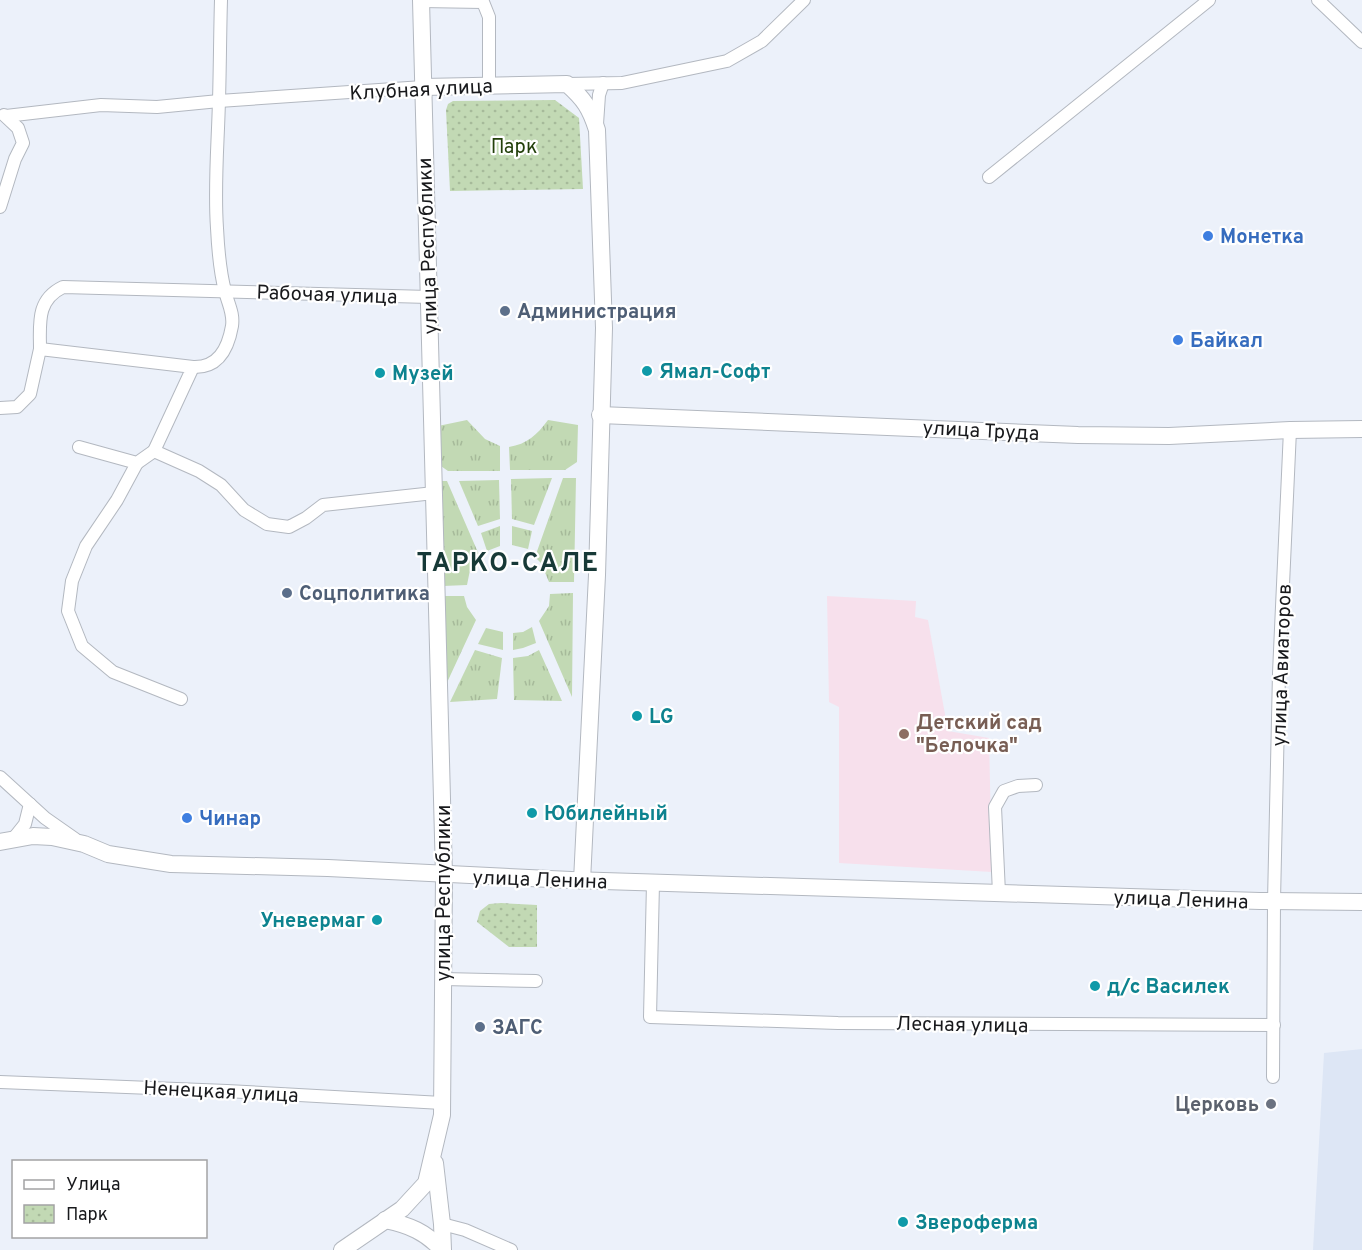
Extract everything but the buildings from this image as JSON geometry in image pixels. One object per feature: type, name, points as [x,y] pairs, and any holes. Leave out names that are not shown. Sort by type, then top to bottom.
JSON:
[{"type":"street","points":[[40,349],[193,367],[214,363],[222,354],[229,340],[233,323],[232,307],[225,291],[217,232],[215,191],[221,0]]},
{"type":"street","points":[[567,84],[622,83],[727,61],[762,41],[804,0]]},
{"type":"street","points":[[989,177],[1209,0]]},
{"type":"street","points":[[1318,0],[1362,42]]},
{"type":"street","points":[[421,1],[483,2],[489,17],[489,86]]},
{"type":"street","name":"улица Республики","points":[[342,1250],[402,1209],[426,1183],[442,1114],[444,875],[421,1]]},
{"type":"street","points":[[582,881],[597,575],[604,328],[597,130],[599,95],[603,83]]},
{"type":"street","points":[[567,84],[583,98],[592,113],[597,130]]},
{"type":"street","name":"Клубная улица","points":[[3,114],[101,105],[157,107],[423,87],[567,84]]},
{"type":"street","points":[[0,207],[15,159],[23,143],[18,128],[3,114]]},
{"type":"street","name":"Рабочая улица","points":[[0,408],[16,407],[30,394],[40,349],[40,317],[52,292],[63,287],[429,297]]},
{"type":"street","points":[[181,699],[113,672],[82,646],[68,611],[72,581],[86,546],[117,500],[136,463],[153,452],[193,367]]},
{"type":"street","name":"улица Труда","points":[[600,415],[1078,435],[1169,436],[1362,429]]},
{"type":"street","name":"улица Авиаторов","points":[[1273,1077],[1279,673],[1290,430]]},
{"type":"street","points":[[79,447],[136,463]]},
{"type":"street","points":[[153,452],[199,471],[221,485],[244,510],[267,524],[289,527],[306,518],[323,504],[434,493]]},
{"type":"street","name":"улица Ленина","points":[[0,777],[70,837],[108,854],[171,864],[328,868],[582,881],[1362,902]]},
{"type":"street","points":[[999,893],[995,807],[1004,791],[1018,786],[1036,785]]},
{"type":"street","points":[[7,840],[26,824],[30,804]]},
{"type":"street","name":"улица Ленина","points":[[7,840],[33,836],[52,837],[84,844]]},
{"type":"street","name":"Лесная улица","points":[[653,883],[650,1017],[838,1023],[1274,1025]]},
{"type":"street","points":[[443,979],[536,981]]},
{"type":"street","name":"Ненецкая улица","points":[[0,1082],[226,1090],[442,1103]]},
{"type":"street","points":[[434,1153],[442,1224],[442,1250]]},
{"type":"street","points":[[385,1220],[420,1230],[432,1238],[442,1250]]},
{"type":"street","points":[[442,1224],[465,1230],[510,1250]]},
{"type":"shaded area","name":"Детский сад \"Белочка\"","points":[[827,596],[916,601],[915,617],[928,620],[948,731],[989,738],[992,872],[839,863],[839,707],[829,702]]},
{"type":"shaded area","points":[[1362,1049],[1362,1250],[1313,1250],[1324,1053]]},
{"type":"green space","name":"Парк","points":[[555,100],[579,118],[583,189],[450,191],[446,110],[448,104],[453,101]]},
{"type":"green space","points":[[467,420],[485,439],[500,446],[500,471],[448,471],[438,464],[438,426]]},
{"type":"green space","points":[[548,420],[578,425],[577,462],[565,470],[510,470],[509,447],[531,438]]},
{"type":"green space","points":[[552,478],[534,525],[512,519],[511,479]]},
{"type":"green space","points":[[563,478],[576,478],[574,582],[549,582],[541,563],[535,557]]},
{"type":"green space","points":[[499,480],[500,519],[478,526],[459,481]]},
{"type":"green space","points":[[440,481],[447,481],[480,557],[470,570],[467,585],[443,586]]},
{"type":"green space","points":[[500,526],[500,546],[487,551],[481,533]]},
{"type":"green space","points":[[512,526],[532,531],[528,549],[512,545]]},
{"type":"green space","points":[[573,593],[572,697],[539,621],[549,606],[550,594]]},
{"type":"green space","points":[[443,596],[464,596],[467,607],[476,620],[444,689]]},
{"type":"green space","points":[[532,627],[536,643],[513,650],[513,633],[523,632]]},
{"type":"green space","points":[[486,628],[503,632],[503,650],[478,644]]},
{"type":"green space","points":[[475,650],[502,658],[497,699],[450,702]]},
{"type":"green space","points":[[539,650],[562,701],[514,700],[513,658],[528,656]]},
{"type":"green space","points":[[489,904],[537,905],[537,947],[509,947],[477,922],[480,911]]},
{"type":"place","name":"Монетка","points":[[1208,236]]},
{"type":"place","name":"Администрация","points":[[505,311]]},
{"type":"place","name":"Байкал","points":[[1178,340]]},
{"type":"place","name":"Ямал-Софт","points":[[647,371]]},
{"type":"place","name":"Музей","points":[[380,373]]},
{"type":"place","name":"Соцполитика","points":[[287,593]]},
{"type":"place","name":"LG","points":[[637,716]]},
{"type":"place","name":"Детский сад \"Белочка\"","points":[[904,734]]},
{"type":"place","name":"Юбилейный","points":[[532,813]]},
{"type":"place","name":"Чинар","points":[[187,818]]},
{"type":"place","name":"Уневермаг","points":[[377,920]]},
{"type":"place","name":"д/с Василек","points":[[1095,986]]},
{"type":"place","name":"ЗАГС","points":[[480,1027]]},
{"type":"place","name":"Церковь","points":[[1271,1104]]},
{"type":"place","name":"Звероферма","points":[[903,1222]]},
{"type":"district","name":"ТАРКО-САЛЕ","points":[[508,562]]}]
